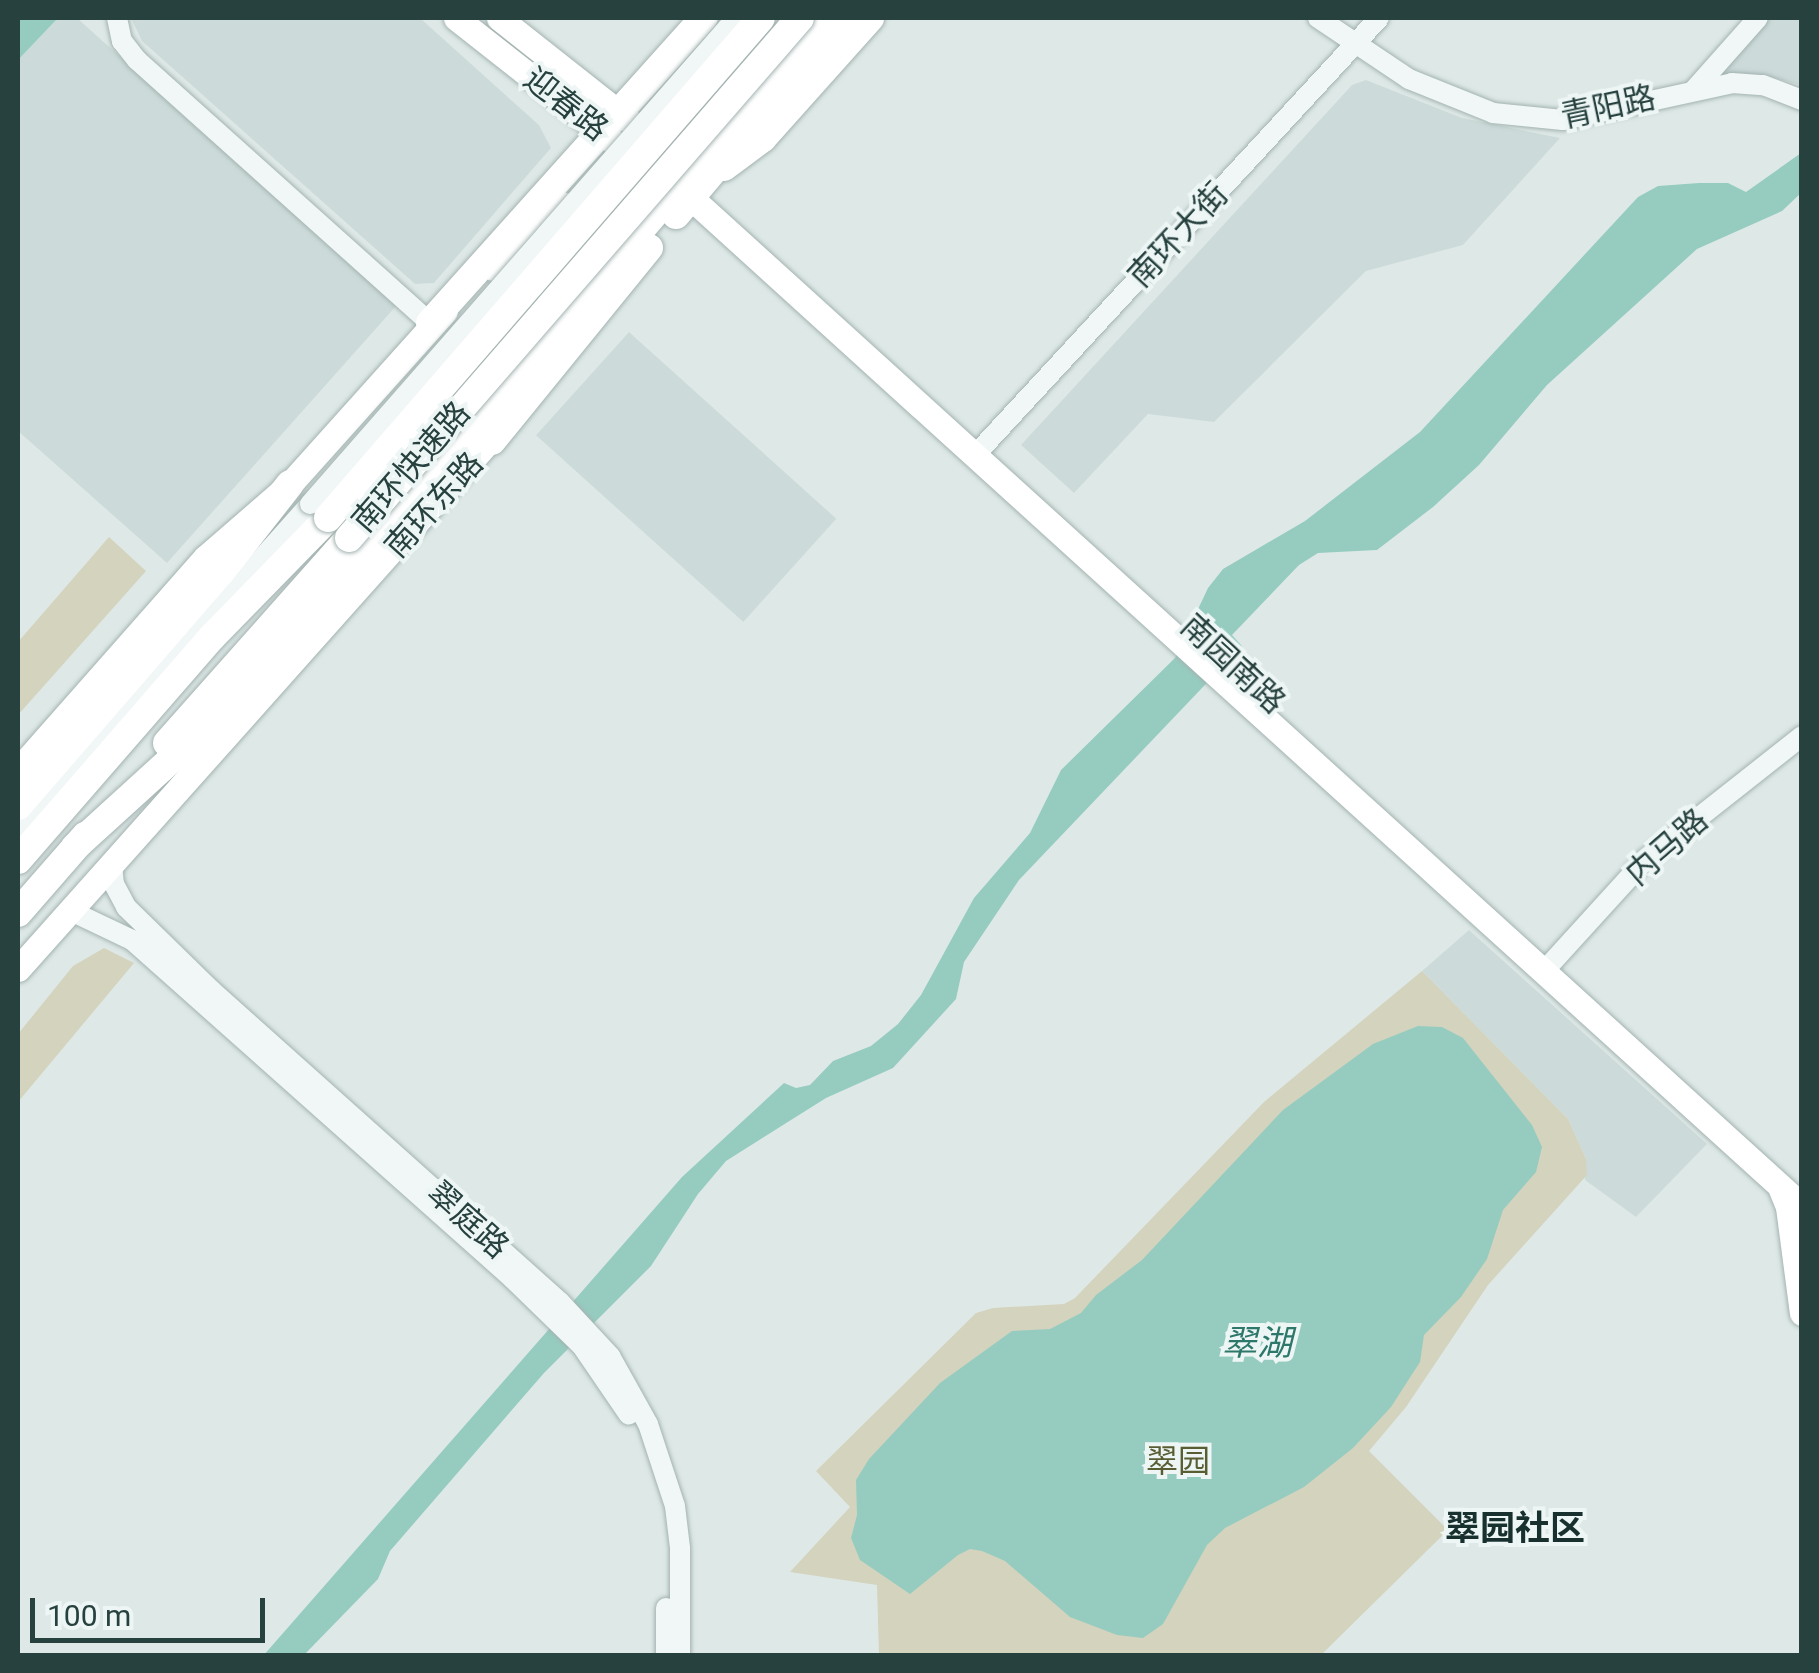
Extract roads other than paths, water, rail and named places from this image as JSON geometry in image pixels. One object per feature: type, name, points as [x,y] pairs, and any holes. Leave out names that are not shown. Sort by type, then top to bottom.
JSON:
[{"type":"highway","points":[[430,324],[704,18]]},
{"type":"highway","name":"南环快速路","points":[[18,860],[213,636],[309,502],[761,18]]},
{"type":"highway","name":"南环快速路","points":[[18,913],[800,18]]},
{"type":"highway","points":[[75,847],[242,696],[444,468],[539,348],[842,18]]},
{"type":"highway","points":[[492,441],[689,186]]},
{"type":"highway","points":[[18,806],[220,573],[309,502]]},
{"type":"highway","points":[[18,934],[174,757]]},
{"type":"main road","name":"迎春路","points":[[456,18],[610,123],[689,186]]},
{"type":"main road","name":"迎春路","points":[[498,18],[610,123]]},
{"type":"main road","points":[[507,318],[744,18]]},
{"type":"main road","points":[[689,186],[820,18]]},
{"type":"main road","points":[[689,186],[763,139],[871,18]]},
{"type":"main road","points":[[18,770],[204,558],[309,502],[430,324],[642,148]]},
{"type":"main road","name":"南园南路","points":[[689,186],[1181,626],[1548,966],[1784,1177],[1802,1206]]},
{"type":"main road","points":[[472,286],[539,348]]},
{"type":"main road","name":"南环东路","points":[[18,969],[492,441]]},
{"type":"main road","points":[[1784,1177],[1802,1314]]},
{"type":"street","points":[[117,18],[122,41],[138,60],[430,324]]},
{"type":"street","points":[[18,832],[736,18]]},
{"type":"street","name":"青阳路","points":[[1318,18],[1408,79],[1493,113],[1532,120],[1603,115],[1732,83],[1762,84],[1802,100]]},
{"type":"street","name":"南环大街","points":[[982,448],[1379,18]]},
{"type":"street","points":[[1694,90],[1758,18]]},
{"type":"street","name":"内马路","points":[[1548,966],[1646,860],[1802,736]]},
{"type":"street","name":"翠庭路","points":[[112,863],[114,884],[126,907],[554,1308],[632,1392],[664,1465],[680,1548],[680,1656]]},
{"type":"street","name":"翠庭路","points":[[69,910],[132,940],[554,1308]]},
{"type":"street","name":"翠庭路","points":[[587,1341],[623,1404],[654,1472],[667,1544],[666,1656]]},
{"type":"water","points":[[18,18],[58,18],[18,60]]},
{"type":"water","points":[[1801,153],[1801,193],[1782,211],[1697,249],[1547,385],[1479,465],[1433,507],[1377,550],[1318,553],[1299,565],[1232,635],[1242,646],[1019,880],[964,962],[956,999],[893,1068],[826,1098],[726,1161],[698,1194],[651,1266],[544,1373],[390,1551],[378,1579],[304,1655],[263,1656],[682,1177],[784,1083],[796,1088],[810,1085],[833,1061],[871,1046],[898,1024],[921,995],[974,898],[1030,833],[1061,770],[1175,658],[1208,588],[1223,569],[1305,521],[1420,432],[1638,197],[1658,186],[1699,183],[1728,183],[1746,192]]},
{"type":"water","name":"翠湖","points":[[1418,1026],[1442,1027],[1463,1038],[1532,1125],[1542,1147],[1536,1172],[1503,1210],[1487,1259],[1461,1297],[1424,1335],[1420,1362],[1391,1407],[1353,1448],[1304,1487],[1225,1528],[1207,1545],[1163,1624],[1143,1638],[1117,1635],[1070,1617],[1005,1561],[982,1551],[970,1549],[958,1555],[910,1594],[860,1560],[851,1538],[857,1515],[856,1480],[869,1459],[940,1383],[1012,1331],[1050,1329],[1081,1313],[1096,1295],[1142,1260],[1283,1110],[1373,1044]]},
{"type":"district","name":"翠园社区","points":[[1515,1529]]},
{"type":"park label","name":"翠园","points":[[1178,1461]]}]
